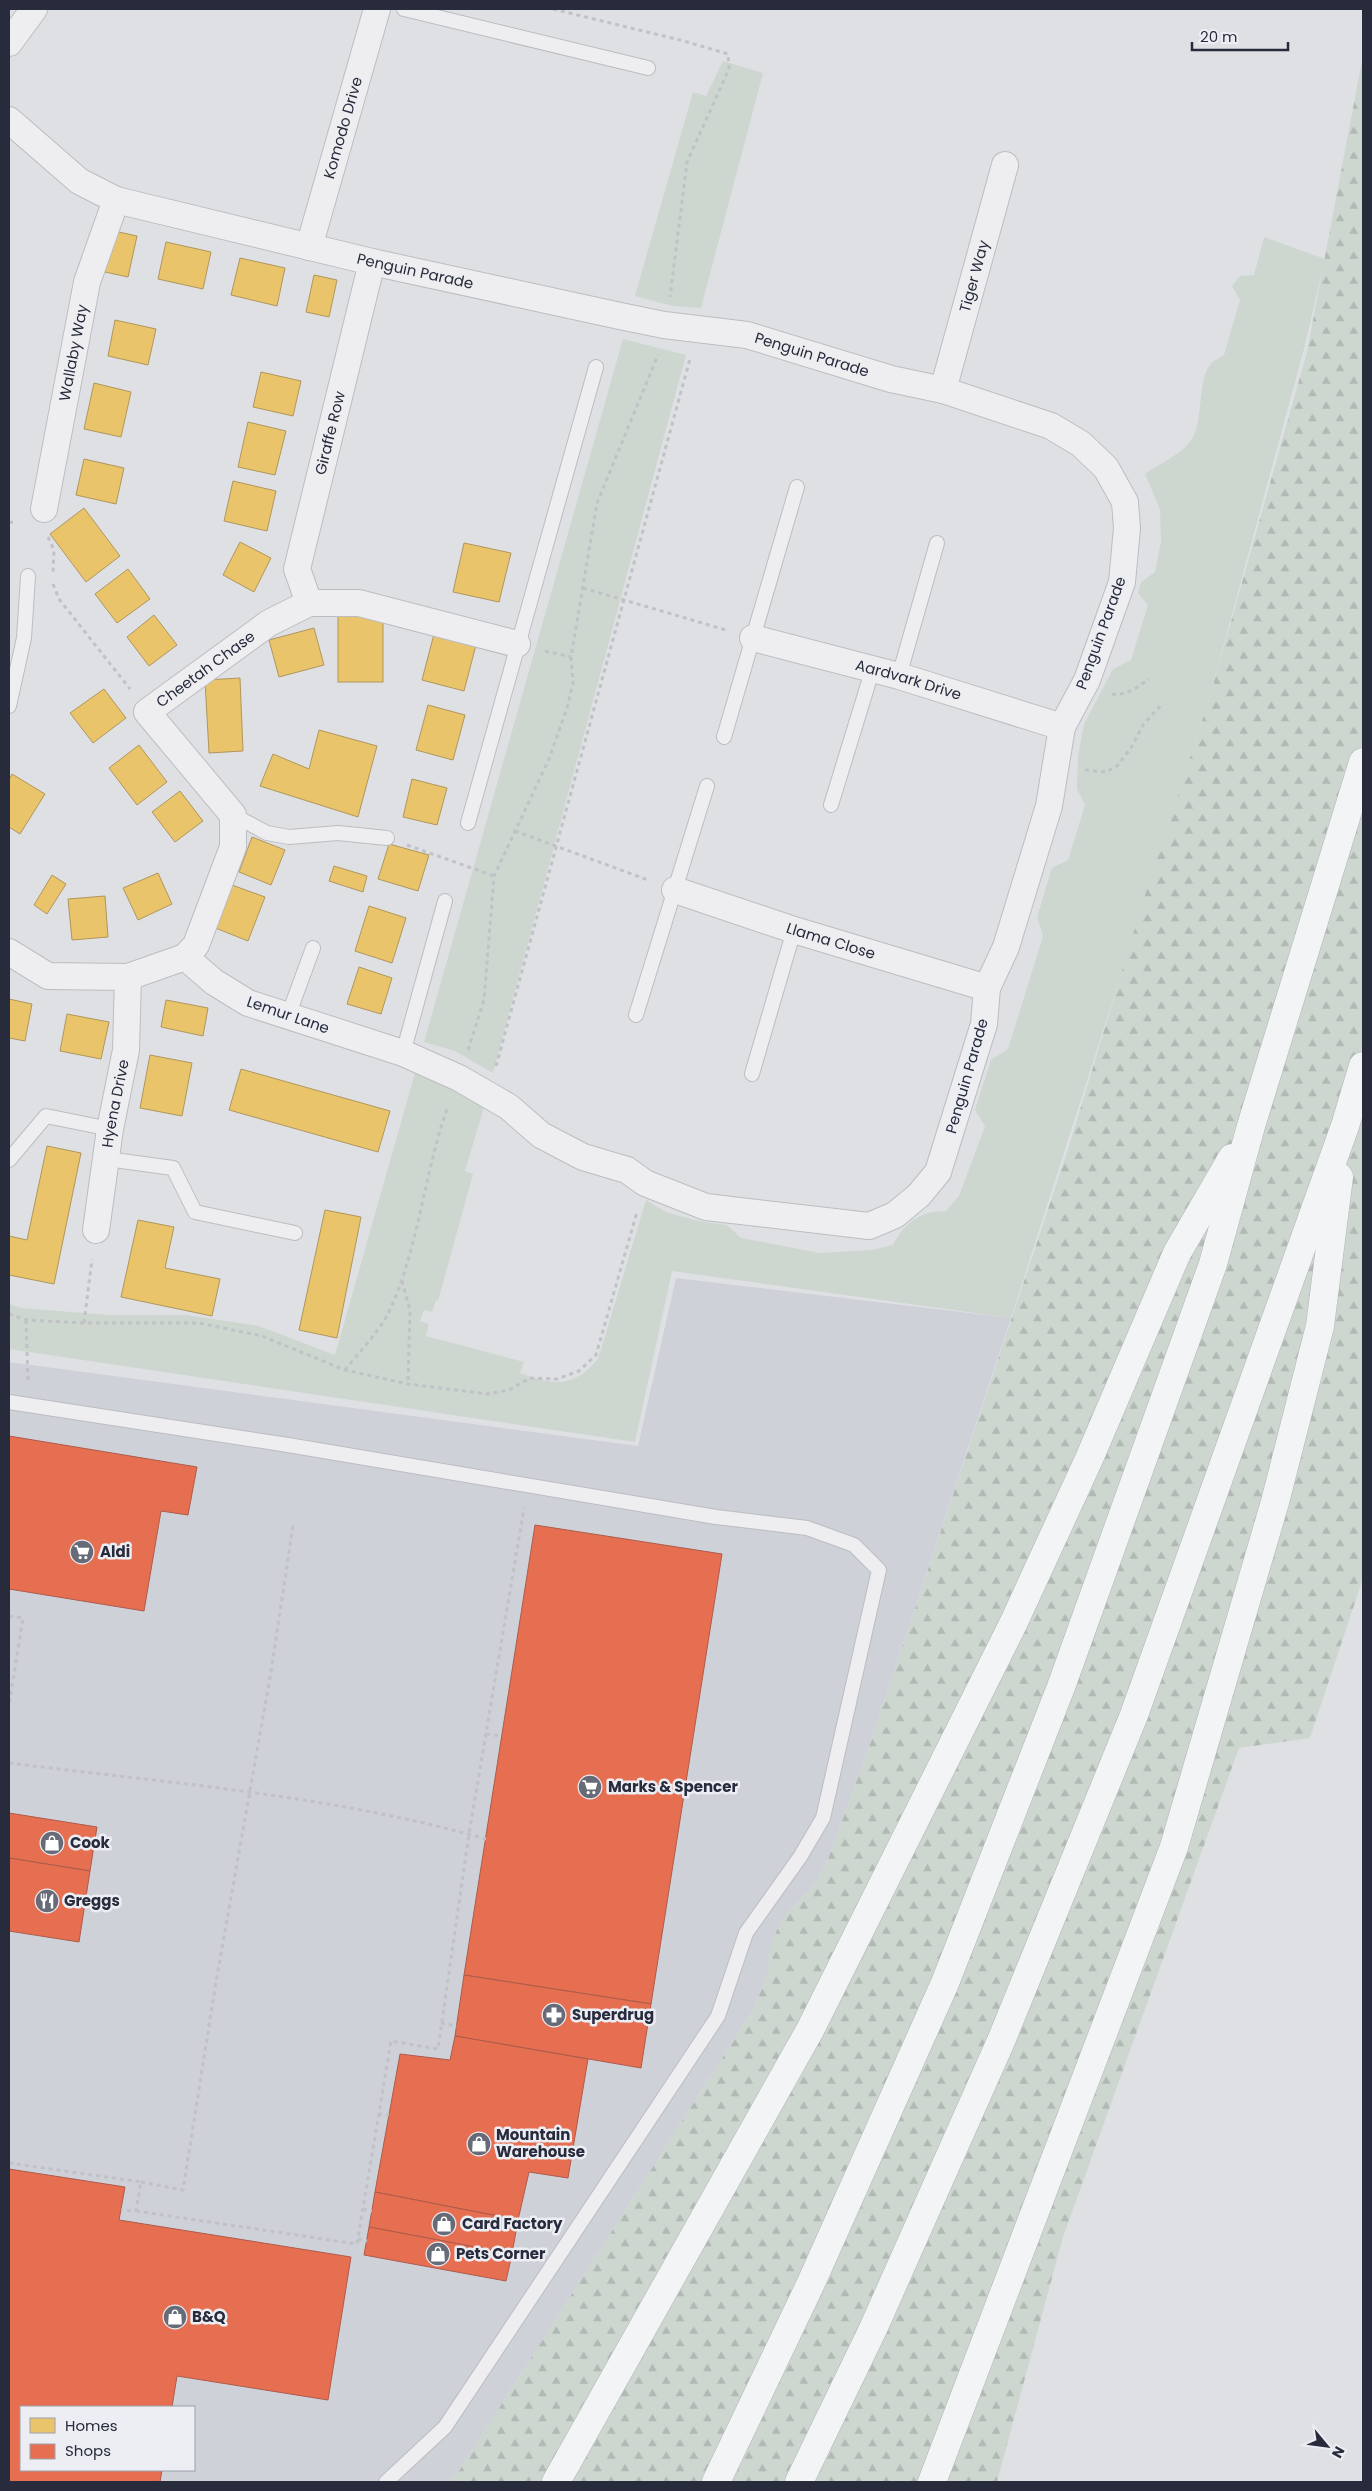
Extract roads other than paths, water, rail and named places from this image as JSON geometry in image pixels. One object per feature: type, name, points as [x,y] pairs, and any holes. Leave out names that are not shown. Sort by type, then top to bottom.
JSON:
[{"type":"highway","points":[[716,2482],[811,2283],[945,1983],[1061,1687],[1213,1264],[1251,1126],[1363,762]]},
{"type":"highway","points":[[799,2482],[874,2329],[1001,2041],[1134,1715],[1345,1126],[1363,1066]]},
{"type":"highway","points":[[556,2482],[810,2030],[932,1792],[1013,1624],[1089,1459],[1176,1253],[1251,1126]]},
{"type":"highway","points":[[932,2482],[1174,1848],[1275,1502],[1320,1326],[1345,1126]]},
{"type":"street","points":[[9,43],[34,9]]},
{"type":"street","name":"Komodo Drive","points":[[309,247],[377,9]]},
{"type":"street","name":"Penguin Parade","points":[[9,120],[79,181],[116,200],[372,262],[664,325],[747,335],[891,379],[943,390],[1051,426],[1081,444],[1106,468],[1125,502],[1127,528],[1122,582],[1087,680],[1062,726],[1049,806],[1006,947],[987,988],[984,1024],[938,1172],[919,1196],[895,1215],[869,1226],[706,1207],[645,1182],[626,1170],[583,1157],[541,1135],[509,1107],[459,1078],[402,1053]]},
{"type":"street","name":"Tiger Way","points":[[943,390],[1005,165]]},
{"type":"street","name":"Wallaby Way","points":[[43,520],[87,282],[116,200]]},
{"type":"street","name":"Giraffe Row","points":[[309,603],[297,569],[372,262]]},
{"type":"street","name":"Cheetah Chase","points":[[233,815],[147,712],[269,623],[309,603],[360,603],[517,644]]},
{"type":"street","name":"Aardvark Drive","points":[[753,638],[873,668],[1062,726]]},
{"type":"street","points":[[9,952],[48,976],[128,977],[185,957],[196,945],[233,847],[233,815]]},
{"type":"street","name":"Llama Close","points":[[675,890],[794,930],[987,988]]},
{"type":"street","name":"Lemur Lane","points":[[185,957],[214,982],[248,1003],[402,1053]]},
{"type":"street","name":"Hyena Drive","points":[[96,1230],[110,1129],[126,1050],[128,977]]},
{"type":"lane","points":[[404,9],[648,68]]},
{"type":"lane","points":[[468,823],[596,367]]},
{"type":"lane","points":[[724,737],[797,487]]},
{"type":"lane","points":[[899,676],[937,543]]},
{"type":"lane","points":[[9,706],[24,638],[28,576]]},
{"type":"lane","points":[[832,804],[873,668]]},
{"type":"lane","points":[[636,1015],[707,786]]},
{"type":"lane","points":[[233,815],[267,833],[289,837],[338,833],[387,838]]},
{"type":"lane","points":[[402,1053],[445,901]]},
{"type":"lane","points":[[752,1074],[794,930]]},
{"type":"lane","points":[[288,1016],[313,948]]},
{"type":"lane","points":[[9,1160],[46,1116],[110,1129]]},
{"type":"lane","points":[[107,1158],[173,1168],[195,1212],[295,1232]]},
{"type":"lane","points":[[9,1402],[269,1442],[716,1517],[808,1528],[854,1545],[879,1570],[823,1818],[800,1857],[746,1933],[718,2016],[445,2427],[386,2482]]},
{"type":"place","name":"Aldi","points":[[82,1552]]},
{"type":"place","name":"Marks & Spencer","points":[[590,1787]]},
{"type":"place","name":"Cook","points":[[52,1843]]},
{"type":"place","name":"Greggs","points":[[47,1901]]},
{"type":"place","name":"Superdrug","points":[[554,2015]]},
{"type":"place","name":"Mountain Warehouse","points":[[479,2144]]},
{"type":"place","name":"Card Factory","points":[[444,2224]]},
{"type":"place","name":"Pets Corner","points":[[438,2254]]},
{"type":"place","name":"B&Q","points":[[175,2317]]}]
